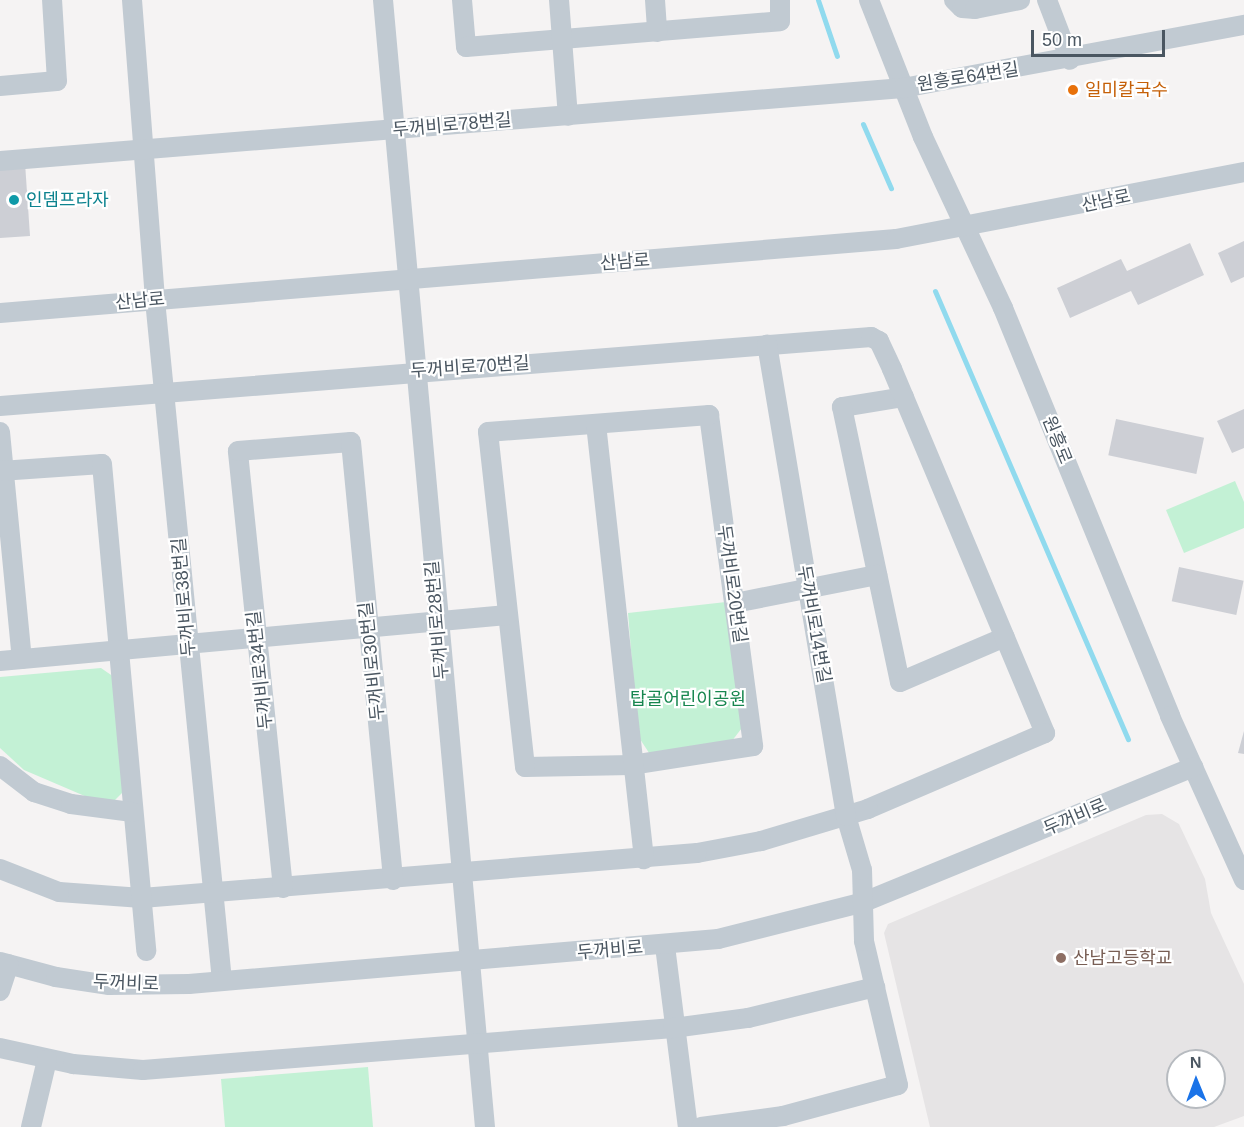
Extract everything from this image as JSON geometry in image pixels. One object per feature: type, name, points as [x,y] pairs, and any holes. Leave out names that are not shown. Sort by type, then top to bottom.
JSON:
[{"type":"street","points":[[0,86],[57,81],[52,0]]},
{"type":"street","name":"두꺼비로38번길","points":[[132,0],[155,300],[222,981]]},
{"type":"street","name":"두꺼비로28번길","points":[[382,0],[405,279],[485,1127]]},
{"type":"street","points":[[462,0],[466,47],[780,21],[780,0]]},
{"type":"street","points":[[559,0],[568,116]]},
{"type":"street","points":[[655,0],[657,32]]},
{"type":"street","name":"원흥로","points":[[869,0],[903,88],[1003,308],[1193,767],[1244,880]]},
{"type":"street","points":[[954,0],[962,8],[975,9],[1020,0]]},
{"type":"street","points":[[1047,0],[1070,60]]},
{"type":"street","name":"원흥로64번길","points":[[903,88],[1070,60],[1244,25]]},
{"type":"street","name":"두꺼비로78번길","points":[[0,161],[903,88]]},
{"type":"street","name":"산남로","points":[[0,313],[405,279],[808,249],[966,229],[1244,172]]},
{"type":"street","name":"두꺼비로70번길","points":[[0,406],[414,371],[871,338],[879,341],[1045,733],[846,816]]},
{"type":"street","name":"두꺼비로14번길","points":[[701,1127],[783,1116],[898,1085],[864,941],[862,870],[846,816],[766,345]]},
{"type":"street","points":[[904,397],[842,407],[900,682],[1005,638]]},
{"type":"street","name":"두꺼비로20번길","points":[[709,415],[735,603],[753,746],[633,765],[525,767],[488,432],[709,415]]},
{"type":"street","points":[[596,424],[644,859]]},
{"type":"street","points":[[0,432],[22,658]]},
{"type":"street","name":"두꺼비로30번길","points":[[238,452],[351,442],[393,880]]},
{"type":"street","name":"두꺼비로34번길","points":[[238,452],[283,888]]},
{"type":"street","points":[[2,471],[102,464],[132,812],[147,951]]},
{"type":"street","points":[[735,603],[877,575]]},
{"type":"street","points":[[0,661],[507,615]]},
{"type":"street","points":[[0,766],[34,792],[71,804],[132,812]]},
{"type":"street","name":"두꺼비로","points":[[5,963],[56,977],[109,985],[222,981],[665,945],[779,926],[864,902],[1193,767]]},
{"type":"street","points":[[0,869],[59,891],[142,898],[213,894],[644,859],[761,842],[846,816]]},
{"type":"street","points":[[665,945],[673,1028],[688,1127]]},
{"type":"street","points":[[0,991],[5,963]]},
{"type":"street","points":[[0,1048],[47,1060],[143,1070],[673,1028],[748,1018],[875,987]]},
{"type":"street","points":[[31,1127],[47,1060]]},
{"type":"shaded area","name":"산남고등학교","points":[[1162,814],[1179,824],[1205,879],[1211,913],[1244,984],[1244,1116],[1214,1127],[930,1127],[884,933],[888,924],[1146,815]]},
{"type":"green space","points":[[1235,481],[1244,502],[1244,528],[1184,553],[1166,510]]},
{"type":"green space","name":"탑골어린이공원","points":[[726,602],[745,724],[728,746],[653,759],[638,736],[628,613]]},
{"type":"green space","points":[[101,668],[114,677],[123,792],[115,800],[101,803],[24,770],[0,748],[0,677]]},
{"type":"green space","points":[[368,1067],[373,1127],[225,1127],[221,1079]]},
{"type":"building","name":"인뎀프라자","points":[[25,163],[30,236],[0,238],[0,165]]},
{"type":"building","points":[[1244,241],[1244,277],[1231,283],[1218,253]]},
{"type":"building","points":[[1190,243],[1204,275],[1138,305],[1131,291],[1070,318],[1057,288],[1121,259],[1127,271]]},
{"type":"building","points":[[1244,409],[1244,448],[1232,453],[1217,421]]},
{"type":"building","points":[[1116,419],[1204,438],[1196,474],[1108,455]]},
{"type":"building","points":[[1179,567],[1244,581],[1236,615],[1172,601]]},
{"type":"building","points":[[1244,731],[1244,754],[1238,753]]},
{"type":"waterway","points":[[818,0],[837,56]]},
{"type":"waterway","points":[[863,124],[891,188]]},
{"type":"waterway","points":[[935,291],[1128,739]]},
{"type":"place","name":"일미칼국수","points":[[1073,90]]},
{"type":"place","name":"인뎀프라자","points":[[14,200]]},
{"type":"place","name":"산남고등학교","points":[[1061,958]]}]
